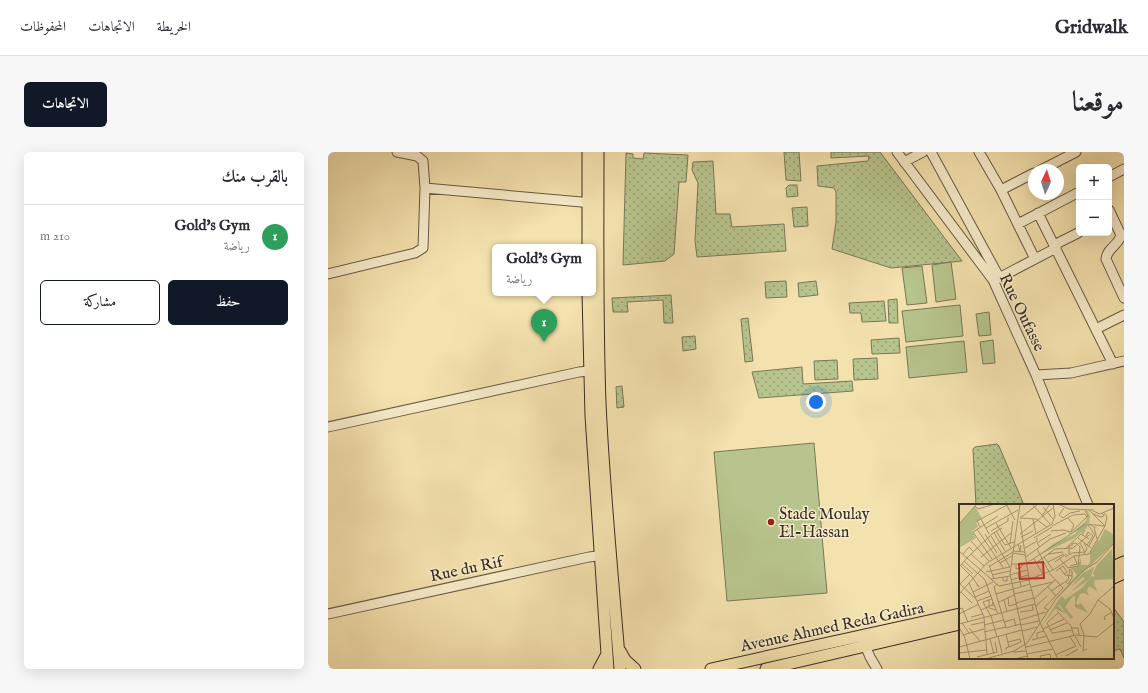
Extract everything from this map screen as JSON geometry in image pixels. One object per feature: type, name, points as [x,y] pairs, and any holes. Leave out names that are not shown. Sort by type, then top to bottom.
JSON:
[{"type":"main road","points":[[588,152],[593,203],[594,244]]},
{"type":"main road","points":[[588,244],[598,152]]},
{"type":"main road","points":[[596,287],[608,669]]},
{"type":"main road","points":[[588,296],[589,371],[605,555],[619,648],[620,669]]},
{"type":"main road","points":[[1116,573],[1124,562]]},
{"type":"main road","name":"Avenue Ahmed Reda Gadira","points":[[766,669],[959,614]]},
{"type":"main road","name":"Avenue Ahmed Reda Gadira","points":[[711,669],[959,624]]},
{"type":"main road","points":[[619,648],[625,660],[635,669]]},
{"type":"main road","points":[[599,669],[607,654]]},
{"type":"street","points":[[328,274],[420,251],[424,241],[425,188],[423,161],[417,156],[397,152]]},
{"type":"street","name":"Rue Oufasse","points":[[897,152],[996,279],[1088,504]]},
{"type":"street","points":[[904,162],[923,152]]},
{"type":"street","points":[[931,152],[996,279],[1035,259],[1076,234]]},
{"type":"street","points":[[979,152],[1001,190],[1035,259]]},
{"type":"street","points":[[1052,164],[1076,152]]},
{"type":"street","points":[[1112,175],[1124,169]]},
{"type":"street","points":[[1001,190],[1028,176]]},
{"type":"street","points":[[425,188],[593,203]]},
{"type":"street","points":[[1018,224],[1076,194]]},
{"type":"street","points":[[1038,213],[1114,364]]},
{"type":"street","points":[[1112,216],[1121,235],[1119,241],[1107,253],[1106,259],[1124,298]]},
{"type":"street","points":[[1096,329],[1124,315]]},
{"type":"street","points":[[1036,375],[1071,373],[1124,361]]},
{"type":"street","points":[[328,427],[572,373],[589,371]]},
{"type":"street","name":"Rue du Rif","points":[[328,614],[605,555]]},
{"type":"street","points":[[864,641],[877,669]]},
{"type":"green space","points":[[784,152],[799,152],[801,181],[786,180]]},
{"type":"green space","points":[[831,152],[880,152],[962,261],[891,268],[832,249],[836,222],[836,192],[834,188],[818,186],[817,166],[868,161],[869,156],[831,158]]},
{"type":"green space","points":[[626,153],[633,154],[633,158],[643,159],[644,153],[688,155],[686,182],[679,182],[674,254],[665,261],[623,265]]},
{"type":"green space","points":[[713,161],[716,214],[730,214],[732,227],[784,224],[786,251],[697,257],[695,241],[698,183],[692,170],[693,162]]},
{"type":"green space","points":[[789,185],[797,185],[798,196],[787,197],[786,188]]},
{"type":"green space","points":[[807,207],[808,226],[794,227],[792,208]]},
{"type":"green space","points":[[951,262],[956,299],[936,302],[932,265]]},
{"type":"green space","points":[[922,266],[927,303],[907,305],[902,268]]},
{"type":"green space","points":[[786,281],[787,297],[766,298],[765,282]]},
{"type":"green space","points":[[816,281],[818,295],[799,297],[798,283]]},
{"type":"green space","points":[[671,295],[673,323],[664,323],[663,300],[627,302],[628,312],[613,312],[612,298]]},
{"type":"green space","points":[[897,299],[898,323],[889,323],[888,300]]},
{"type":"green space","points":[[884,301],[886,321],[862,322],[861,313],[850,313],[849,303]]},
{"type":"green space","points":[[960,305],[963,336],[906,342],[902,311]]},
{"type":"green space","points":[[989,312],[991,335],[979,336],[976,314]]},
{"type":"green space","points":[[748,318],[753,361],[745,362],[741,319]]},
{"type":"green space","points":[[695,336],[696,349],[683,351],[682,337]]},
{"type":"green space","points":[[899,338],[900,353],[872,354],[871,340]]},
{"type":"green space","points":[[993,340],[995,363],[983,364],[980,342]]},
{"type":"green space","points":[[964,341],[967,372],[909,378],[906,347]]},
{"type":"green space","points":[[877,358],[878,379],[854,380],[853,359]]},
{"type":"green space","points":[[837,360],[838,379],[815,380],[814,361]]},
{"type":"green space","points":[[802,367],[803,384],[852,381],[853,391],[759,398],[752,372]]},
{"type":"green space","points":[[622,386],[624,407],[617,408],[616,387]]},
{"type":"green space","points":[[814,443],[827,593],[727,601],[714,452]]},
{"type":"green space","points":[[997,444],[999,446],[1024,504],[976,504],[973,449],[975,447]]},
{"type":"green space","points":[[1114,608],[1124,622],[1124,658],[1120,649],[1114,651]]},
{"type":"place","name":"Gold's Gym","points":[[544,342]]},
{"type":"place","name":"Stade Moulay El-Hassan","points":[[771,522]]}]
